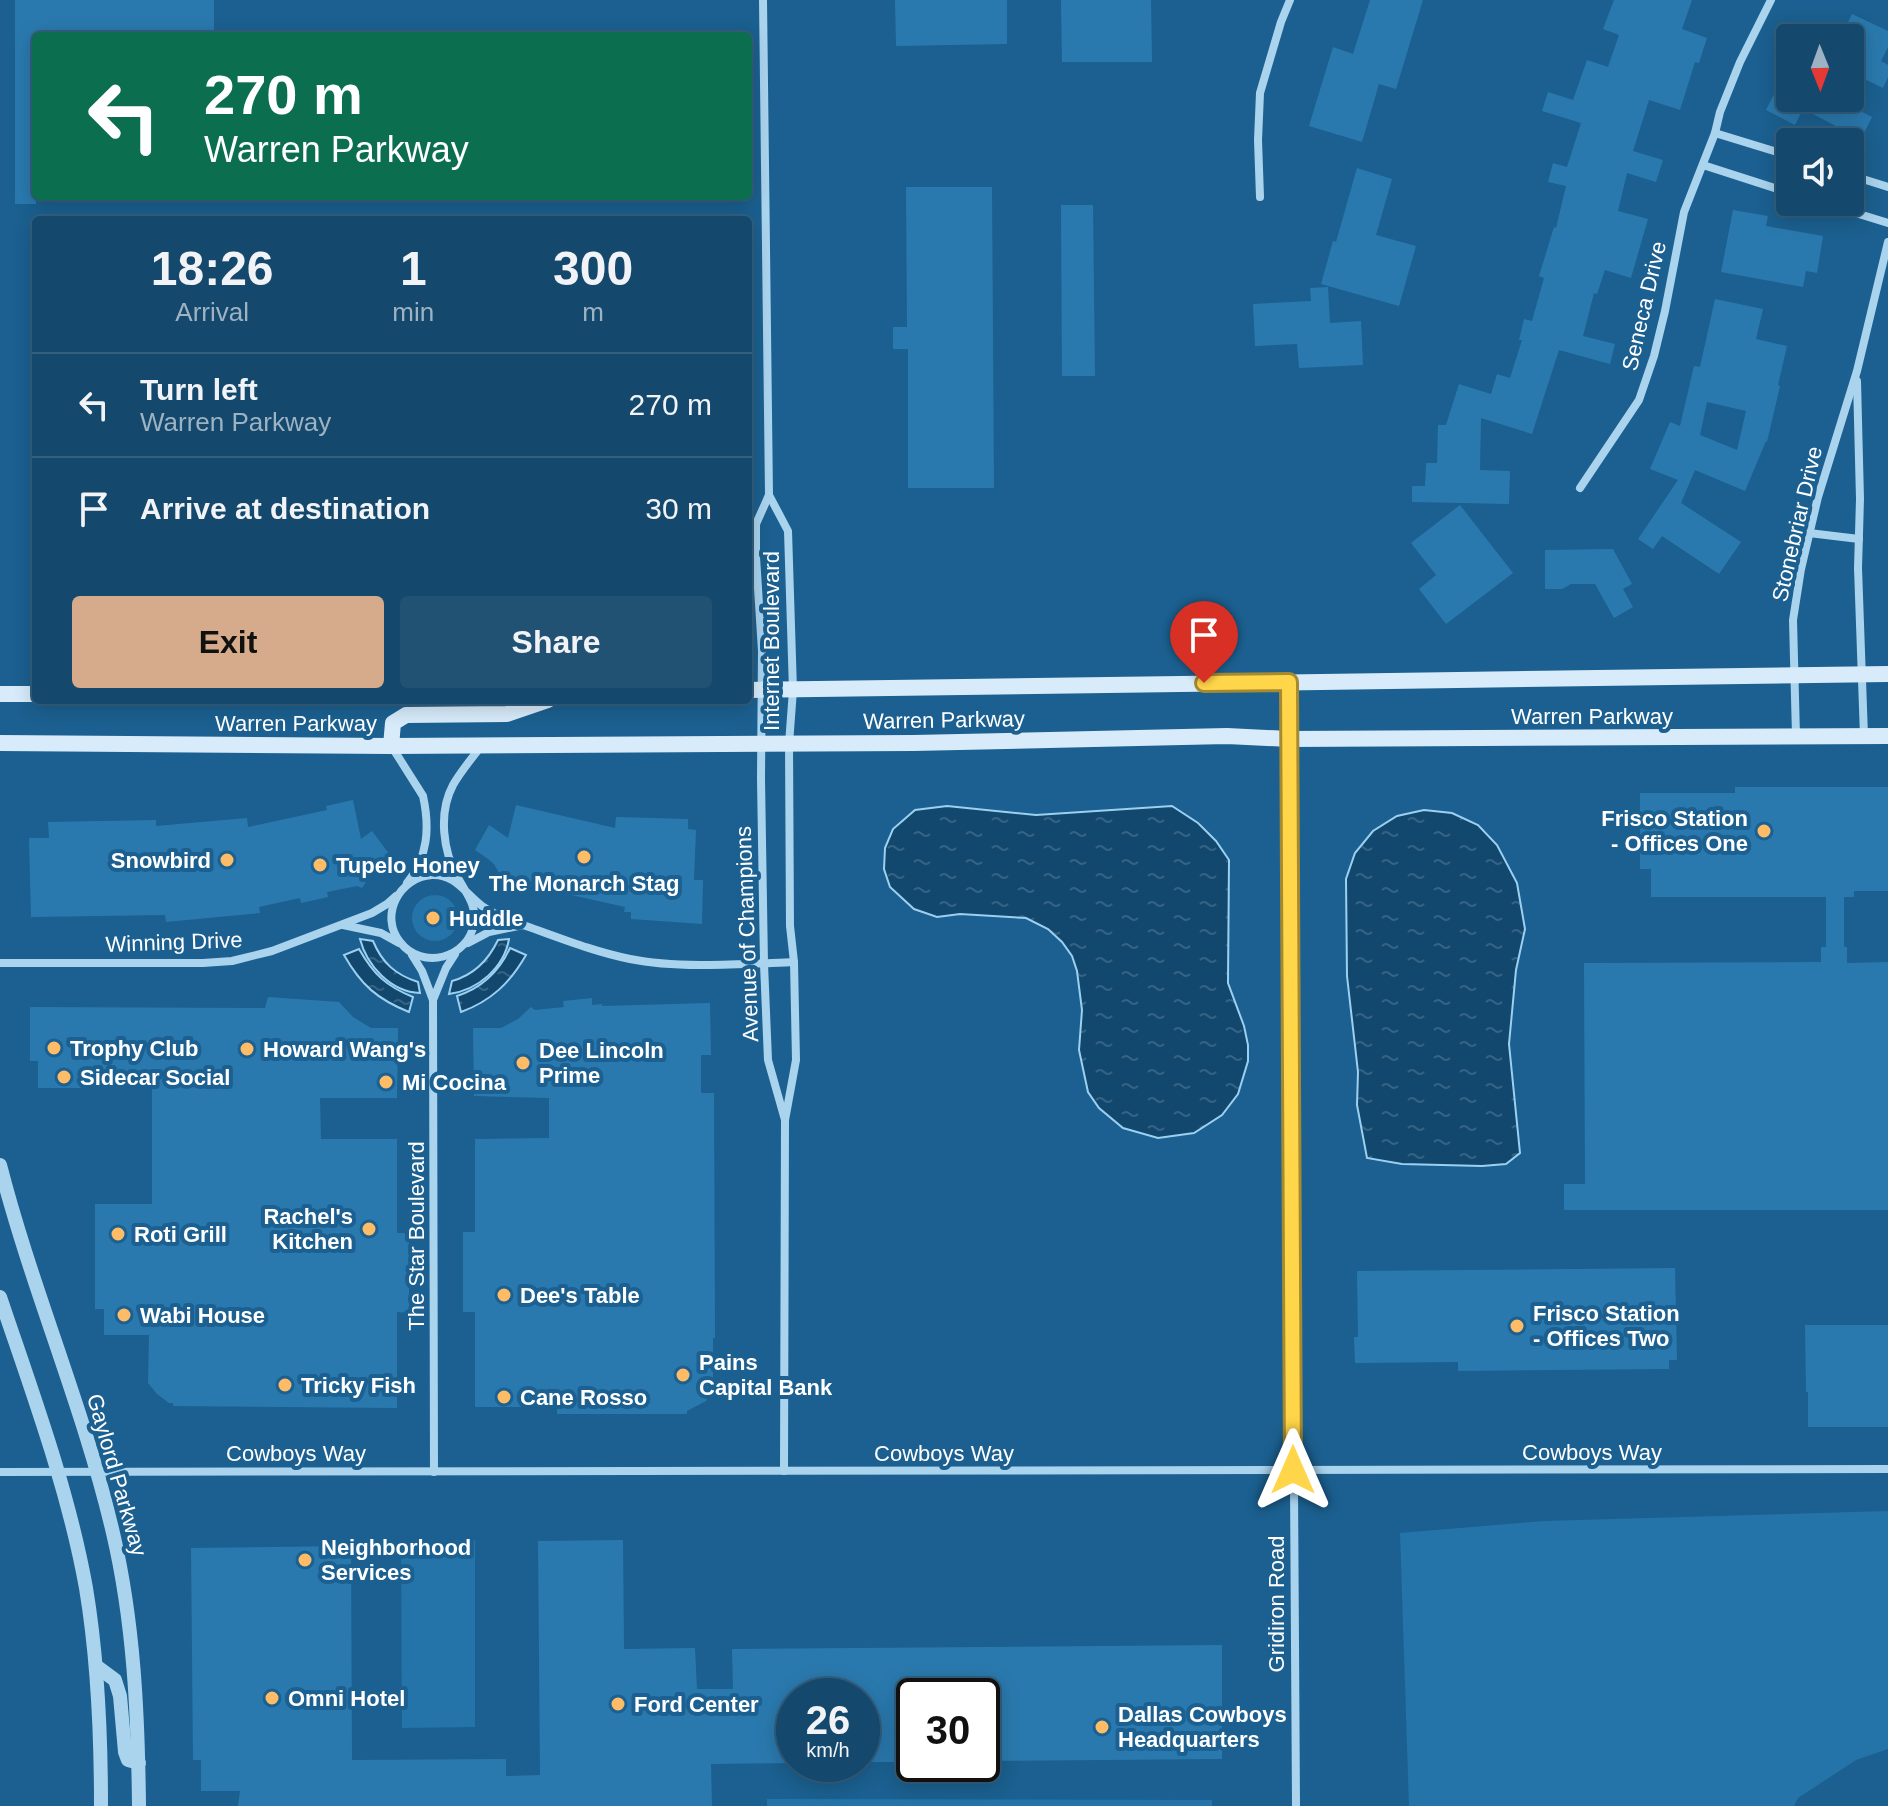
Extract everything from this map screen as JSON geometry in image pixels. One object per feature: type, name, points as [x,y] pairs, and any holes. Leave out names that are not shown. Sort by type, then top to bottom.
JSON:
[{"type":"main road","name":"Warren Parkway","points":[[755,690],[1888,674]]},
{"type":"main road","points":[[0,694],[32,694]]},
{"type":"main road","points":[[391,746],[393,723],[406,715],[507,714],[536,704]]},
{"type":"main road","name":"Warren Parkway","points":[[0,743],[391,746],[789,744],[1227,736],[1289,739],[1888,736]]},
{"type":"street","name":"Internet Boulevard","points":[[762,744],[755,690],[762,651],[756,524],[769,495],[763,0]]},
{"type":"street","points":[[1260,197],[1260,93],[1290,0]]},
{"type":"street","name":"Seneca Drive","points":[[1580,488],[1639,400],[1654,356],[1684,212],[1740,62],[1771,0]]},
{"type":"street","points":[[1715,133],[1776,152]]},
{"type":"street","points":[[1703,165],[1776,188]]},
{"type":"street","points":[[1864,179],[1888,187]]},
{"type":"street","points":[[1864,216],[1888,223]]},
{"type":"street","name":"Stonebriar Drive","points":[[1796,736],[1793,620],[1809,533],[1857,371],[1888,242]]},
{"type":"street","name":"Stonebriar Drive","points":[[1857,371],[1864,736]]},
{"type":"street","name":"Internet Boulevard","points":[[769,495],[788,531],[793,690],[789,744]]},
{"type":"street","points":[[1809,533],[1859,539]]},
{"type":"street","name":"Gridiron Road","points":[[1289,682],[1296,1806]]},
{"type":"street","name":"Avenue of Champions","points":[[762,744],[768,1060],[785,1120]]},
{"type":"street","name":"Avenue of Champions","points":[[784,1471],[785,1120],[796,1060],[790,926],[789,744]]},
{"type":"street","points":[[461,948],[473,930],[475,916],[472,902],[448,857],[445,845],[446,806],[452,787],[482,745]]},
{"type":"street","points":[[391,746],[423,796],[426,819],[426,847],[420,865],[400,892],[392,910],[396,937],[405,947]]},
{"type":"street","points":[[426,834],[445,835]]},
{"type":"street","points":[[400,892],[417,878],[432,875],[447,877],[488,909],[523,925],[631,959],[692,964],[794,962]]},
{"type":"street","name":"Winning Drive","points":[[0,963],[232,961],[272,951],[343,925],[378,910],[400,892]]},
{"type":"street","points":[[343,925],[381,933],[418,956],[433,958],[448,956],[489,932],[523,925]]},
{"type":"street","name":"The Star Boulevard","points":[[405,947],[422,971],[433,1000],[434,1472]]},
{"type":"street","name":"The Star Boulevard","points":[[433,1000],[446,968],[461,948]]},
{"type":"street","name":"Gaylord Parkway","points":[[0,1165],[2,1182],[97,1472],[114,1536],[130,1623],[137,1711],[139,1806]]},
{"type":"street","points":[[0,1297],[57,1472],[80,1559],[96,1666],[101,1806]]},
{"type":"street","name":"Cowboys Way","points":[[0,1472],[1888,1469]]},
{"type":"street","points":[[96,1666],[115,1680],[120,1696],[125,1752],[128,1760],[139,1763]]},
{"type":"shaded area","points":[[435,895],[451,902],[458,918],[451,934],[435,941],[419,934],[412,918],[419,902]]},
{"type":"shaded area","points":[[1888,1511],[1888,1749],[1856,1760],[1798,1798],[1794,1806],[1409,1806],[1400,1533],[1544,1521]]},
{"type":"shaded area","points":[[475,1540],[475,1727],[402,1728],[401,1541]]},
{"type":"shaded area","points":[[767,1799],[1212,1800],[1212,1806],[767,1806]]},
{"type":"water","points":[[947,806],[1036,815],[1172,806],[1198,823],[1216,841],[1229,860],[1228,983],[1248,1045],[1248,1061],[1238,1094],[1222,1115],[1194,1133],[1158,1138],[1123,1128],[1099,1108],[1088,1092],[1079,1050],[1082,1010],[1077,971],[1072,956],[1062,942],[1048,929],[1026,918],[960,914],[937,917],[914,909],[890,887],[884,869],[885,848],[893,829],[915,810]]},
{"type":"water","points":[[1424,810],[1452,813],[1478,825],[1497,845],[1517,883],[1525,929],[1516,970],[1509,1044],[1520,1153],[1506,1164],[1402,1164],[1367,1158],[1357,1105],[1358,1072],[1347,976],[1346,879],[1355,853],[1373,831],[1397,816]]},
{"type":"water","points":[[360,939],[373,941],[391,967],[418,982],[420,993],[399,988],[382,976],[368,959]]},
{"type":"water","points":[[509,939],[502,959],[488,976],[470,988],[449,994],[452,981],[480,966],[498,940]]},
{"type":"water","points":[[510,948],[526,955],[513,974],[491,997],[461,1012],[457,996],[489,978]]},
{"type":"water","points":[[359,949],[382,979],[413,997],[409,1012],[379,996],[357,975],[344,955]]},
{"type":"building","points":[[15,0],[214,0],[214,32],[32,32],[32,200],[36,200],[36,204],[15,204]]},
{"type":"building","points":[[895,0],[1007,0],[1007,44],[896,46]]},
{"type":"building","points":[[1061,0],[1151,0],[1152,62],[1062,62]]},
{"type":"building","points":[[1370,0],[1423,0],[1396,89],[1379,84],[1362,142],[1309,126],[1333,47],[1353,54]]},
{"type":"building","points":[[1614,0],[1692,0],[1682,29],[1707,38],[1699,63],[1695,62],[1680,110],[1649,100],[1633,151],[1663,160],[1656,182],[1627,173],[1618,211],[1648,219],[1631,278],[1605,270],[1597,294],[1594,293],[1583,336],[1615,344],[1610,364],[1559,350],[1532,434],[1481,418],[1480,470],[1510,471],[1509,504],[1412,502],[1412,486],[1425,486],[1426,463],[1437,463],[1438,425],[1446,425],[1459,384],[1491,394],[1497,374],[1510,378],[1522,340],[1519,340],[1524,319],[1532,321],[1544,278],[1539,276],[1556,228],[1566,186],[1548,182],[1553,163],[1567,167],[1581,123],[1542,111],[1548,92],[1573,100],[1587,60],[1608,67],[1619,35],[1603,29]]},
{"type":"building","points":[[1852,14],[1888,31],[1888,47],[1881,61],[1888,65],[1888,77],[1883,88],[1864,79],[1864,24],[1847,24]]},
{"type":"building","points":[[1776,90],[1776,112],[1802,112],[1795,125],[1766,110]]},
{"type":"building","points":[[1809,112],[1862,112],[1872,117],[1864,133],[1864,128],[1840,128]]},
{"type":"building","points":[[1357,168],[1392,179],[1376,235],[1416,246],[1399,306],[1321,284]]},
{"type":"building","points":[[906,187],[992,187],[994,488],[908,488],[908,349],[893,349],[893,327],[907,327]]},
{"type":"building","points":[[1061,205],[1093,205],[1095,376],[1062,376]]},
{"type":"building","points":[[1733,210],[1768,216],[1766,226],[1823,236],[1817,273],[1806,271],[1803,287],[1721,272]]},
{"type":"building","points":[[1328,287],[1330,323],[1361,321],[1363,365],[1299,368],[1297,344],[1255,346],[1253,304],[1311,301],[1310,288]]},
{"type":"building","points":[[1715,299],[1763,309],[1756,339],[1787,346],[1767,442],[1745,491],[1695,470],[1681,503],[1741,542],[1719,574],[1662,536],[1653,549],[1638,539],[1678,480],[1650,469],[1670,422],[1680,426],[1694,366],[1700,367]],"holes":[[[1707,402],[1746,411],[1737,450],[1700,435]]]},
{"type":"building","points":[[1460,505],[1513,573],[1446,624],[1419,589],[1436,575],[1411,543]]},
{"type":"building","points":[[1613,549],[1632,584],[1623,589],[1633,607],[1614,618],[1595,584],[1545,589],[1545,550]]},
{"type":"building","points":[[1735,787],[1888,787],[1888,891],[1854,891],[1854,897],[1844,897],[1844,947],[1847,947],[1847,963],[1888,962],[1888,1210],[1564,1210],[1564,1184],[1585,1184],[1584,963],[1821,962],[1821,947],[1826,947],[1826,897],[1651,897],[1651,869],[1640,869],[1640,793],[1735,793]]},
{"type":"building","points":[[353,800],[361,839],[372,831],[390,855],[374,870],[362,888],[357,886],[327,892],[328,897],[301,903],[300,898],[259,907],[260,913],[166,922],[165,915],[31,917],[29,838],[49,838],[48,822],[156,820],[156,826],[247,818],[248,827],[327,810],[326,806]]},
{"type":"building","points":[[516,805],[615,828],[616,817],[688,819],[688,829],[696,830],[694,880],[703,880],[702,924],[631,919],[631,912],[624,912],[625,907],[531,886],[532,882],[510,877],[504,882],[494,864],[475,850],[489,825],[508,838]]},
{"type":"building","points":[[268,997],[339,1002],[353,1017],[371,1028],[398,1028],[397,1098],[320,1098],[321,1139],[397,1139],[397,1233],[409,1233],[409,1313],[397,1312],[397,1408],[173,1406],[148,1383],[149,1335],[104,1335],[104,1309],[95,1309],[95,1204],[152,1204],[152,1085],[38,1088],[38,1061],[30,1061],[30,1007],[265,1008]]},
{"type":"building","points":[[592,998],[592,1005],[602,1006],[710,1003],[711,1055],[701,1055],[701,1093],[714,1093],[713,1388],[706,1401],[687,1411],[687,1414],[557,1414],[557,1407],[475,1407],[475,1312],[463,1312],[463,1232],[475,1232],[475,1139],[549,1138],[549,1098],[474,1096],[473,1028],[501,1028],[531,1007],[535,1010],[564,1007],[563,1001]]},
{"type":"building","name":"Frisco Station - Offices Two","points":[[1675,1268],[1677,1360],[1669,1360],[1669,1369],[1458,1371],[1458,1362],[1355,1363],[1354,1337],[1358,1337],[1357,1271]]},
{"type":"building","points":[[1805,1325],[1888,1325],[1888,1427],[1808,1427]]},
{"type":"building","points":[[623,1540],[624,1649],[695,1648],[697,1689],[733,1689],[732,1649],[1222,1645],[1222,1759],[1000,1761],[1000,1678],[896,1678],[896,1762],[880,1762],[880,1678],[776,1678],[776,1763],[711,1764],[712,1806],[238,1806],[240,1791],[201,1791],[201,1760],[193,1760],[191,1548],[351,1546],[352,1760],[506,1759],[506,1776],[540,1775],[538,1541]]},
{"type":"place","name":"Frisco Station - Offices One","points":[[1764,831]]},
{"type":"place","name":"The Monarch Stag","points":[[584,857]]},
{"type":"place","name":"Snowbird","points":[[227,860]]},
{"type":"place","name":"Tupelo Honey","points":[[320,865]]},
{"type":"place","name":"Huddle","points":[[433,918]]},
{"type":"place","name":"Trophy Club","points":[[54,1048]]},
{"type":"place","name":"Howard Wang's","points":[[247,1049]]},
{"type":"place","name":"Dee Lincoln Prime","points":[[523,1063]]},
{"type":"place","name":"Sidecar Social","points":[[64,1077]]},
{"type":"place","name":"Mi Cocina","points":[[386,1082]]},
{"type":"place","name":"Rachel's Kitchen","points":[[369,1229]]},
{"type":"place","name":"Roti Grill","points":[[118,1234]]},
{"type":"place","name":"Dee's Table","points":[[504,1295]]},
{"type":"place","name":"Wabi House","points":[[124,1315]]},
{"type":"place","name":"Frisco Station - Offices Two","points":[[1517,1326]]},
{"type":"place","name":"Pains Capital Bank","points":[[683,1375]]},
{"type":"place","name":"Tricky Fish","points":[[285,1385]]},
{"type":"place","name":"Cane Rosso","points":[[504,1397]]},
{"type":"place","name":"Neighborhood Services","points":[[305,1560]]},
{"type":"place","name":"Omni Hotel","points":[[272,1698]]},
{"type":"place","name":"Ford Center","points":[[618,1704]]},
{"type":"place","name":"Dallas Cowboys Headquarters","points":[[1102,1727]]},
{"type":"route","points":[[1204,683],[1289,682],[1293,1470]]}]
